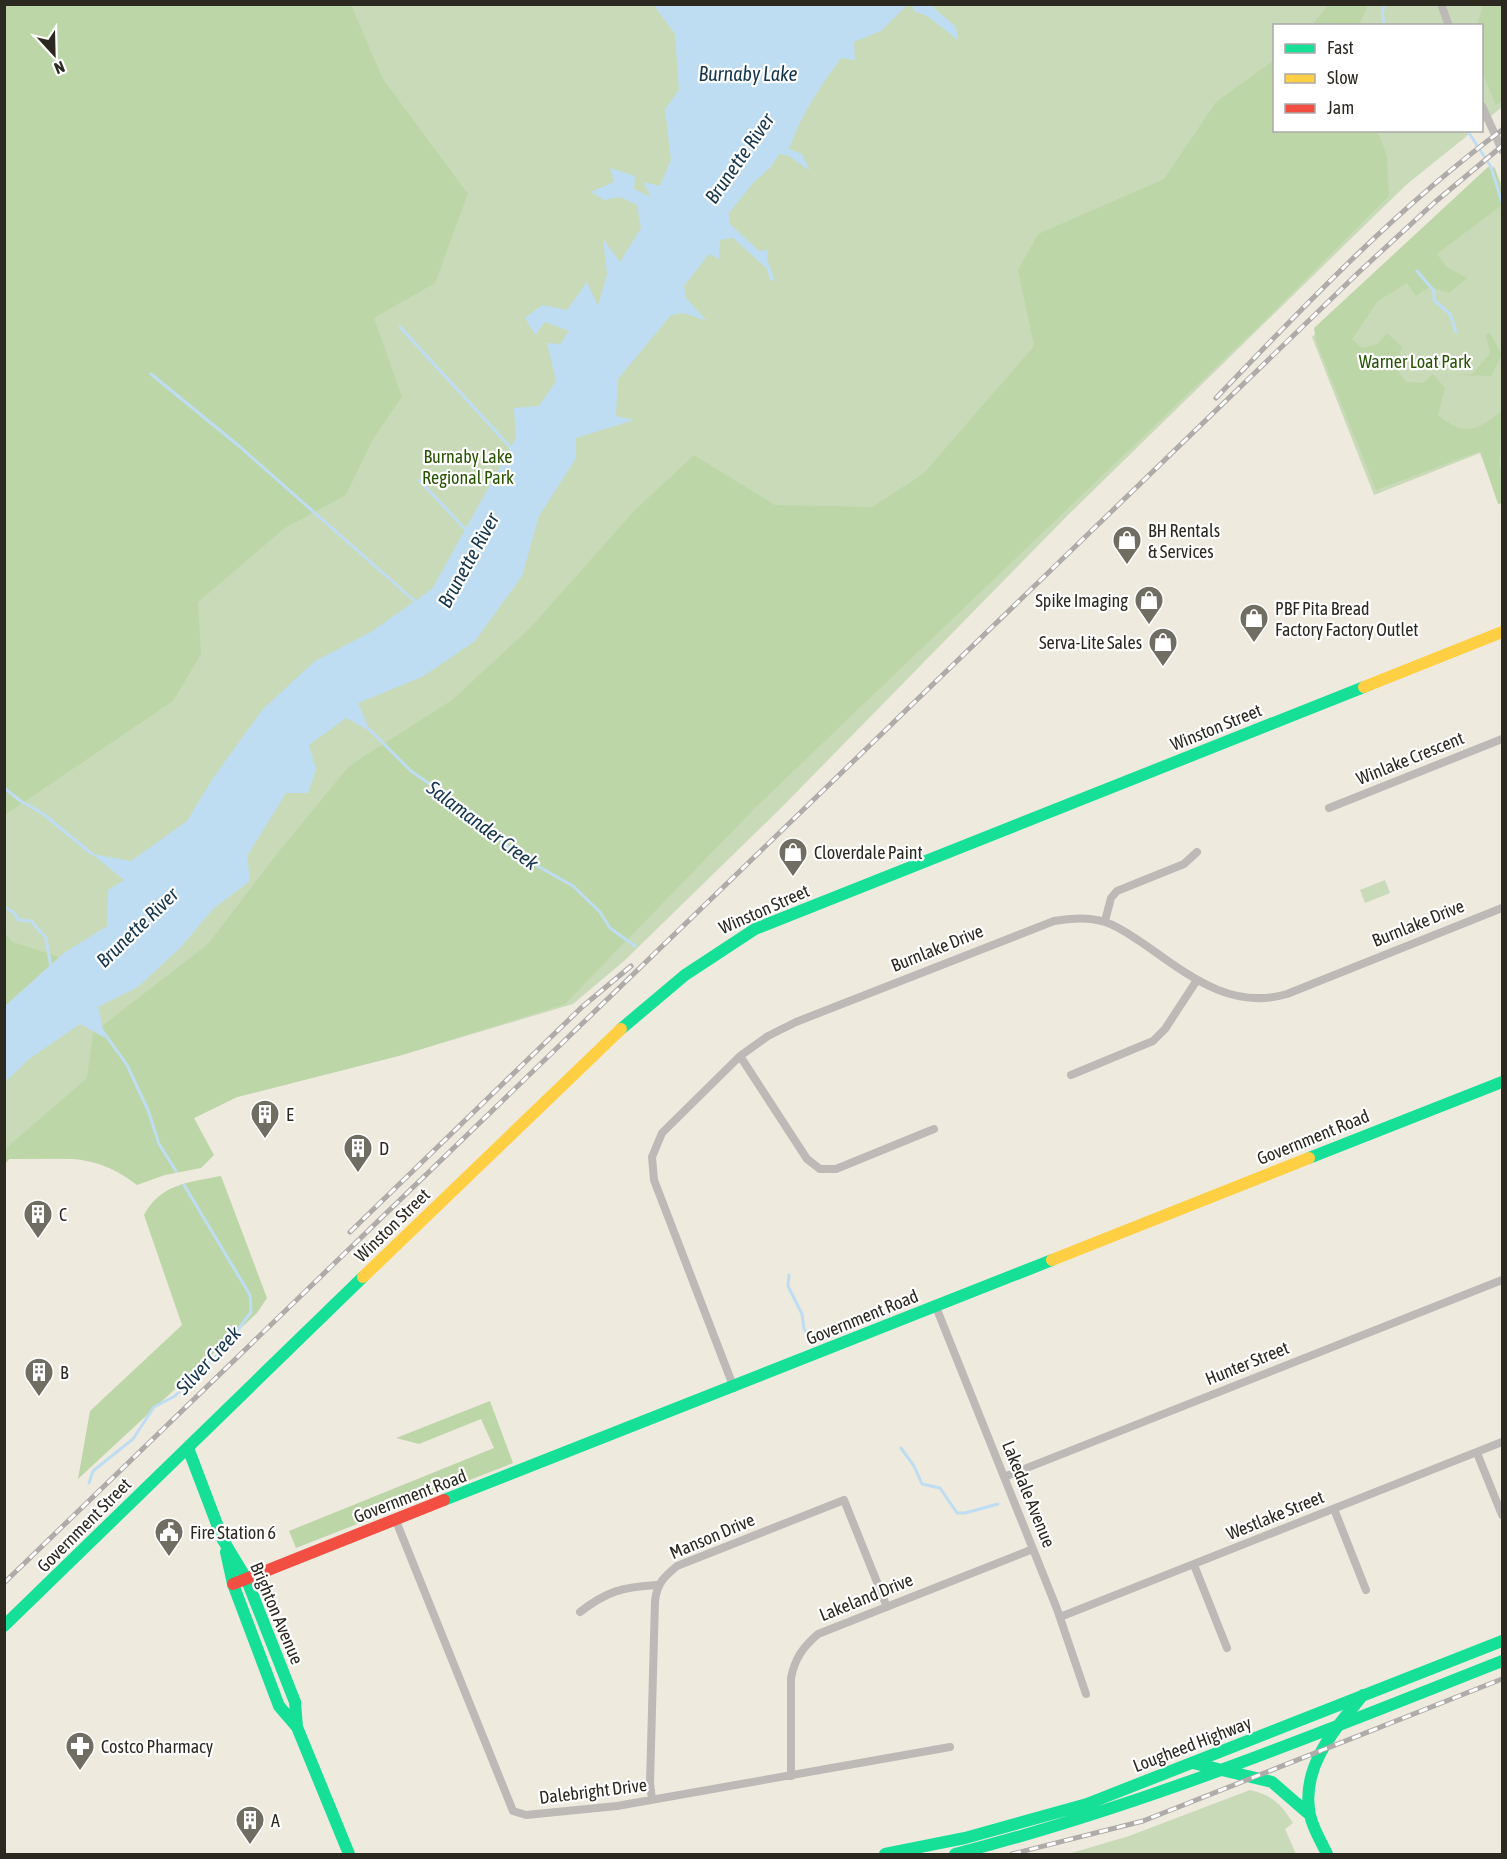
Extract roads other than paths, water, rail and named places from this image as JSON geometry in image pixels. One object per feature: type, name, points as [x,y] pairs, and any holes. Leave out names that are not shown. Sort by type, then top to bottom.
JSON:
[{"type":"street","points":[[1441,4],[1448,24]]},
{"type":"street","points":[[1483,108],[1503,150]]},
{"type":"street","name":"Winston Street","points":[[188,1448],[580,1065],[665,988],[711,954],[754,929],[1503,632]]},
{"type":"street","name":"Winlake Crescent","points":[[1329,808],[1503,739]]},
{"type":"street","points":[[1105,921],[1112,896],[1117,891],[1184,864],[1197,852]]},
{"type":"street","name":"Burnlake Drive","points":[[734,1388],[654,1180],[651,1165],[653,1150],[662,1132],[740,1056],[768,1036],[796,1022],[1040,925],[1069,918],[1105,921],[1215,990],[1239,998],[1259,999],[1278,997],[1503,908]]},
{"type":"street","points":[[1071,1075],[1153,1041],[1165,1029],[1197,980]]},
{"type":"street","points":[[740,1056],[807,1159],[820,1169],[836,1169],[934,1129]]},
{"type":"street","name":"Government Road","points":[[233,1584],[734,1388],[1503,1082]]},
{"type":"street","name":"Hunter Street","points":[[1004,1476],[1503,1280]]},
{"type":"street","name":"Lakedale Avenue","points":[[936,1307],[1060,1617],[1086,1694]]},
{"type":"street","name":"Westlake Street","points":[[1060,1617],[1503,1442]]},
{"type":"street","name":"Brighton Avenue","points":[[188,1448],[223,1540],[233,1584],[279,1706],[297,1727]]},
{"type":"street","name":"Government Street","points":[[4,1626],[188,1448]]},
{"type":"street","points":[[1477,1453],[1503,1515]]},
{"type":"street","name":"Manson Drive","points":[[657,1585],[677,1566],[844,1500],[886,1607]]},
{"type":"street","points":[[1334,1509],[1366,1590]]},
{"type":"street","name":"Dalebright Drive","points":[[396,1521],[513,1811],[526,1815],[617,1806],[950,1747]]},
{"type":"street","name":"Brighton Avenue","points":[[223,1540],[246,1578],[294,1702],[297,1727],[349,1854]]},
{"type":"street","name":"Lakeland Drive","points":[[790,1776],[791,1678],[795,1662],[804,1646],[818,1634],[1033,1549]]},
{"type":"street","points":[[1194,1565],[1227,1648]]},
{"type":"street","points":[[580,1612],[600,1596],[629,1586],[657,1585],[650,1783],[652,1800]]},
{"type":"street","name":"Lougheed Highway","points":[[885,1854],[1035,1821],[1193,1763],[1503,1641]]},
{"type":"street","name":"Lougheed Highway","points":[[954,1854],[1088,1820],[1225,1770],[1503,1661]]},
{"type":"street","points":[[1327,1854],[1310,1815],[1310,1779],[1314,1765],[1338,1725],[1363,1695]]},
{"type":"street","points":[[1193,1763],[1272,1782],[1310,1815]]},
{"type":"water","name":"Burnaby Lake","points":[[657,4],[907,5],[881,31],[854,42],[855,60],[841,58],[812,101],[789,149],[802,154],[810,171],[789,156],[779,154],[771,167],[754,182],[729,213],[730,224],[759,251],[768,250],[767,259],[775,281],[770,280],[767,269],[733,238],[720,240],[719,259],[709,254],[684,286],[686,298],[707,321],[684,313],[671,315],[618,379],[616,416],[634,420],[576,438],[576,458],[539,516],[522,576],[475,641],[422,677],[358,703],[370,731],[346,718],[309,745],[316,769],[308,793],[286,793],[247,856],[250,881],[214,908],[180,948],[138,987],[98,1007],[105,1038],[80,1024],[29,1059],[5,1082],[5,1006],[64,953],[107,926],[108,890],[124,880],[92,854],[131,861],[187,821],[213,778],[263,709],[315,661],[371,632],[432,589],[516,438],[514,408],[539,406],[556,381],[547,343],[560,344],[569,331],[545,322],[535,335],[525,318],[542,305],[567,310],[587,282],[598,306],[607,274],[603,239],[620,262],[641,228],[637,205],[620,197],[604,200],[591,192],[614,182],[610,168],[635,176],[634,189],[651,197],[643,182],[660,186],[671,160],[665,109],[679,90],[675,34],[655,7]]},
{"type":"water","points":[[912,5],[935,5],[934,8],[956,27],[958,40],[927,16],[914,11]]},
{"type":"waterway","points":[[1385,4],[1382,13],[1385,24]]},
{"type":"waterway","points":[[1467,132],[1491,167],[1502,203]]},
{"type":"waterway","points":[[1417,271],[1434,291],[1434,300],[1450,314],[1456,332]]},
{"type":"waterway","points":[[400,327],[512,449]]},
{"type":"waterway","points":[[151,374],[239,446],[418,604]]},
{"type":"waterway","name":"Brunette River","points":[[419,480],[467,531]]},
{"type":"waterway","name":"Salamander Creek","points":[[369,729],[411,771],[473,814],[516,854],[573,886],[600,912],[610,928],[635,946]]},
{"type":"waterway","points":[[4,788],[22,802],[42,813],[92,854]]},
{"type":"waterway","points":[[4,907],[13,912],[19,920],[31,921],[46,938],[51,968]]},
{"type":"waterway","name":"Silver Creek","points":[[102,1030],[127,1065],[148,1110],[159,1144],[176,1171]]},
{"type":"waterway","name":"Silver Creek","points":[[89,1483],[93,1471],[133,1439],[154,1407],[175,1396],[227,1345],[251,1312],[250,1295],[184,1185]]},
{"type":"waterway","name":"Salamander Creek","points":[[789,1275],[788,1286],[802,1314],[804,1329],[812,1340]]},
{"type":"waterway","name":"Salamander Creek","points":[[901,1448],[914,1466],[922,1484],[940,1488],[957,1513],[998,1504]]},
{"type":"waterway","name":"Silver Creek","points":[[90,1513],[93,1522]]},
{"type":"railway","points":[[1216,398],[1318,292],[1389,224],[1463,160],[1502,130]]},
{"type":"railway","points":[[4,1583],[1359,272],[1435,202],[1502,146]]},
{"type":"railway","points":[[350,1232],[582,1007],[631,966]]},
{"type":"railway","points":[[1012,1854],[1143,1821],[1502,1679]]},
{"type":"place","name":"BH Rentals & Services","points":[[1127,566]]},
{"type":"place","name":"Spike Imaging","points":[[1149,626]]},
{"type":"place","name":"PBF Pita Bread Factory Factory Outlet","points":[[1254,644]]},
{"type":"place","name":"Serva-Lite Sales","points":[[1163,668]]},
{"type":"place","name":"Cloverdale Paint","points":[[793,878]]},
{"type":"place","name":"E","points":[[265,1140]]},
{"type":"place","name":"D","points":[[358,1174]]},
{"type":"place","name":"C","points":[[38,1240]]},
{"type":"place","name":"B","points":[[39,1398]]},
{"type":"place","name":"Fire Station 6","points":[[169,1558]]},
{"type":"place","name":"Costco Pharmacy","points":[[80,1772]]},
{"type":"place","name":"A","points":[[250,1846]]},
{"type":"park label","name":"Warner Loat Park","points":[[1415,361]]},
{"type":"park label","name":"Burnaby Lake Regional Park","points":[[468,466]]}]
